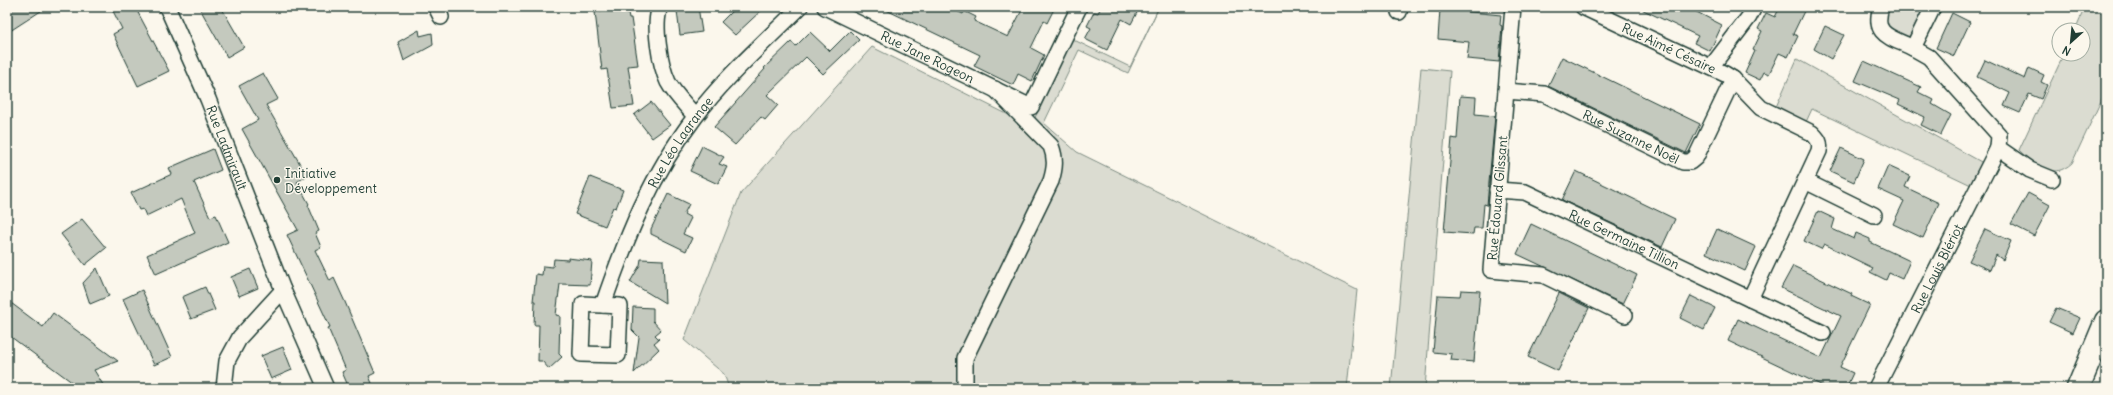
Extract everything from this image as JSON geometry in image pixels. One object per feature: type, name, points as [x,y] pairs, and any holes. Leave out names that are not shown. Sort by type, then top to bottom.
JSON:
[{"type":"main road","points":[[2078,388],[2106,321]]},
{"type":"street","name":"Rue Ladmirault","points":[[167,7],[208,99],[282,290],[326,388]]},
{"type":"street","points":[[660,7],[657,17],[657,30],[663,69],[675,94],[695,116]]},
{"type":"street","name":"Rue Léo Lagrange","points":[[603,305],[638,211],[659,172],[695,116],[733,74],[800,7]]},
{"type":"street","name":"Rue Jane Rogeon","points":[[825,7],[1031,107],[1079,7]]},
{"type":"street","name":"Rue Édouard Glissant","points":[[1513,7],[1490,270],[1543,275],[1625,315]]},
{"type":"street","name":"Rue Aimé Césaire","points":[[1583,7],[1711,67],[1732,79],[1750,98],[1770,114],[1812,133],[1818,138],[1820,151],[1805,181]]},
{"type":"street","points":[[1711,67],[1749,17],[1754,7]]},
{"type":"street","points":[[1881,7],[1878,22],[1879,28],[1883,32],[1929,57],[1999,135],[1998,148],[2030,170],[2052,179]]},
{"type":"street","points":[[1913,48],[1933,7]]},
{"type":"street","name":"Rue Suzanne Noël","points":[[1506,91],[1544,94],[1684,162],[1690,162],[1696,157],[1732,79]]},
{"type":"street","points":[[965,388],[965,358],[1052,181],[1055,167],[1055,156],[1051,146],[995,89]]},
{"type":"street","name":"Rue Louis Blériot","points":[[1876,388],[1998,148]]},
{"type":"street","points":[[1750,299],[1805,181],[1874,215]]},
{"type":"street","name":"Rue Germaine Tillion","points":[[1497,190],[1525,192],[1823,333]]},
{"type":"street","points":[[224,388],[227,361],[240,337],[282,290]]},
{"type":"shaded area","points":[[1159,7],[1128,73],[1079,50],[1044,123],[1077,152],[1357,290],[1347,388],[729,388],[724,374],[684,340],[741,193],[872,47],[1031,126],[1072,39],[1130,67]]},
{"type":"shaded area","points":[[1888,7],[1927,7],[1912,37],[1909,38],[1887,27],[1885,19]]},
{"type":"shaded area","points":[[2085,7],[2106,7],[2106,90],[2072,163],[2058,171],[2051,171],[2038,166],[2019,150],[2060,62],[2091,62],[2091,22],[2078,22]]},
{"type":"shaded area","points":[[1797,59],[1983,163],[1971,185],[1812,109],[1806,122],[1776,107]]},
{"type":"shaded area","points":[[1421,68],[1450,71],[1425,388],[1391,388]]},
{"type":"building","points":[[7,7],[47,7],[7,33]]},
{"type":"building","points":[[111,7],[135,7],[169,71],[138,86],[113,34],[122,29]]},
{"type":"building","points":[[199,7],[221,7],[244,47],[227,57]]},
{"type":"building","points":[[609,7],[627,7],[629,18],[631,18],[638,65],[628,66],[634,106],[613,108],[607,69],[602,70],[595,12],[609,9]]},
{"type":"building","points":[[681,7],[698,7],[702,32],[680,35],[677,11]]},
{"type":"building","points":[[736,7],[765,7],[735,35],[721,22]]},
{"type":"building","points":[[880,7],[948,7],[963,14],[964,11],[976,17],[974,21],[1008,37],[1022,10],[1016,7],[1055,7],[1047,23],[1044,21],[1031,48],[1044,55],[1032,81],[1018,74],[1013,85],[974,66],[980,55]]},
{"type":"building","points":[[1096,7],[1140,7],[1131,24],[1122,19],[1107,50],[1085,39],[1091,28],[1087,26],[1094,12],[1098,13],[1100,9]]},
{"type":"building","points":[[1637,7],[1687,7],[1722,25],[1710,51],[1694,43],[1698,36]]},
{"type":"building","points":[[1780,7],[1806,7],[1793,34],[1798,36],[1788,57],[1779,53],[1769,74],[1764,72],[1760,80],[1745,73],[1755,51],[1753,50],[1762,31],[1758,29],[1766,13],[1775,17]]},
{"type":"building","points":[[1440,9],[1501,15],[1500,25],[1502,26],[1499,62],[1467,59],[1469,42],[1438,39]]},
{"type":"building","points":[[1952,13],[1970,22],[1954,56],[1936,48]]},
{"type":"building","points":[[1825,26],[1844,35],[1831,59],[1814,49]]},
{"type":"building","points":[[419,30],[420,36],[432,33],[433,45],[404,61],[398,42]]},
{"type":"building","points":[[850,31],[859,40],[823,74],[806,57],[767,95],[778,105],[765,120],[761,117],[735,145],[714,127],[765,69],[764,68],[791,42],[796,46],[810,32],[830,51]]},
{"type":"building","points":[[1562,57],[1700,124],[1686,153],[1548,86]]},
{"type":"building","points":[[1985,60],[2025,79],[2029,68],[2044,75],[2041,82],[2047,85],[2041,99],[2029,94],[2020,113],[2004,106],[2010,93],[1977,77]]},
{"type":"building","points":[[1864,61],[1921,87],[1918,92],[1934,100],[1932,104],[1951,115],[1941,135],[1921,125],[1925,117],[1898,104],[1900,100],[1855,81]]},
{"type":"building","points":[[263,73],[278,99],[266,105],[307,176],[297,182],[309,204],[308,205],[319,231],[315,233],[321,247],[315,250],[330,281],[334,278],[345,302],[375,373],[369,376],[374,388],[349,388],[342,372],[346,370],[328,328],[330,327],[287,235],[298,230],[242,129],[258,120],[239,86]]},
{"type":"building","points":[[1460,96],[1476,97],[1475,114],[1495,116],[1487,205],[1484,204],[1482,228],[1474,228],[1473,234],[1444,232],[1452,138],[1457,139]]},
{"type":"building","points":[[651,102],[670,125],[652,138],[634,115]]},
{"type":"building","points":[[702,146],[724,157],[719,164],[727,167],[718,184],[690,171]]},
{"type":"building","points":[[1841,148],[1864,159],[1854,182],[1830,171]]},
{"type":"building","points":[[213,149],[221,170],[194,182],[210,217],[216,215],[228,242],[156,274],[147,255],[195,233],[181,199],[146,216],[143,209],[139,210],[131,193],[172,174],[169,168]]},
{"type":"building","points":[[1888,166],[1910,176],[1905,187],[1939,203],[1923,238],[1893,224],[1904,201],[1878,189]]},
{"type":"building","points":[[1576,171],[1675,219],[1662,247],[1562,200]]},
{"type":"building","points":[[590,177],[623,190],[616,208],[613,207],[605,226],[575,214]]},
{"type":"building","points":[[2028,193],[2050,205],[2034,236],[2011,224]]},
{"type":"building","points":[[668,194],[689,204],[684,214],[691,218],[683,234],[692,238],[686,251],[651,234],[651,229]]},
{"type":"building","points":[[1818,211],[1835,219],[1832,229],[1854,239],[1856,233],[1870,239],[1870,242],[1910,261],[1902,279],[1889,273],[1886,280],[1870,272],[1873,268],[1824,244],[1821,249],[1804,241]]},
{"type":"building","points":[[82,219],[106,248],[85,265],[61,234]]},
{"type":"building","points":[[1531,224],[1637,275],[1623,304],[1517,254]]},
{"type":"building","points":[[1717,229],[1756,247],[1745,271],[1706,253]]},
{"type":"building","points":[[1985,229],[2011,241],[2003,260],[1996,255],[1990,270],[1969,261]]},
{"type":"building","points":[[568,258],[592,261],[590,285],[560,284],[556,315],[560,316],[559,354],[562,357],[549,369],[542,361],[538,361],[539,325],[534,325],[535,301],[533,301],[536,274],[542,275],[543,266],[553,267],[554,259],[568,260]]},
{"type":"building","points":[[641,259],[663,260],[665,303],[630,282],[640,265]]},
{"type":"building","points":[[1793,266],[1852,294],[1851,296],[1870,305],[1840,367],[1853,373],[1846,388],[1827,388],[1728,341],[1738,319],[1821,358],[1841,316],[1781,288]]},
{"type":"building","points":[[97,268],[109,296],[90,304],[83,283]]},
{"type":"building","points":[[250,269],[258,288],[239,296],[231,277]]},
{"type":"building","points":[[205,287],[215,310],[191,319],[182,297]]},
{"type":"building","points":[[142,290],[172,357],[154,365],[123,299]]},
{"type":"building","points":[[1461,290],[1480,291],[1474,362],[1451,360],[1452,354],[1433,352],[1438,295],[1460,296]]},
{"type":"building","points":[[1559,293],[1589,308],[1558,371],[1528,357]]},
{"type":"building","points":[[1691,296],[1715,308],[1704,330],[1680,318]]},
{"type":"building","points":[[7,300],[43,327],[53,313],[118,361],[94,370],[105,388],[76,388],[73,383],[7,334]]},
{"type":"building","points":[[633,307],[653,308],[653,321],[661,330],[655,335],[659,339],[654,343],[659,349],[634,373],[639,337],[632,330]]},
{"type":"building","points":[[2056,308],[2080,318],[2073,333],[2049,322]]},
{"type":"building","points":[[283,347],[292,370],[271,379],[261,356]]},
{"type":"place","name":"Initiative Développement","points":[[277,180]]}]
